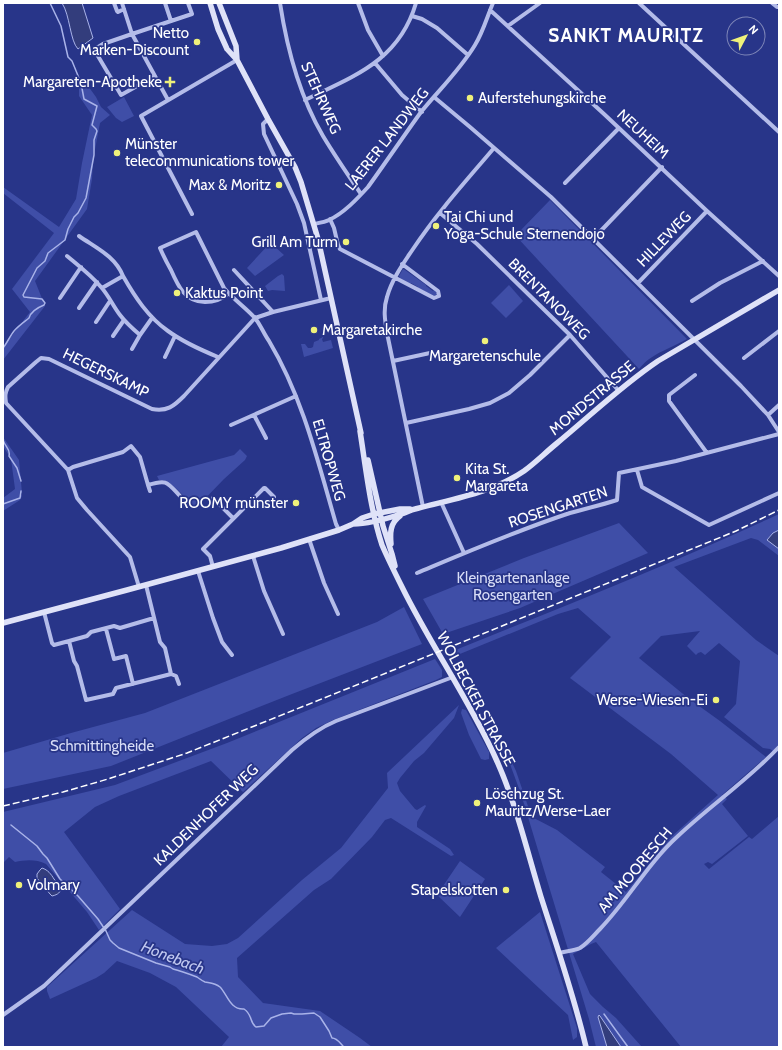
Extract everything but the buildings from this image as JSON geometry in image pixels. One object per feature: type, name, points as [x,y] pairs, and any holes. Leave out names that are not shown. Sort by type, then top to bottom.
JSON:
[{"type":"main road","name":"WOLBECKER STRASSE","points":[[210,3],[218,29],[227,49],[237,60],[295,167],[301,182],[314,224],[372,479],[383,546],[417,617],[453,677],[487,739],[500,768],[522,830],[574,999],[586,1047]]},
{"type":"main road","name":"WOLBECKER STRASSE","points":[[219,3],[236,46],[237,60]]},
{"type":"main road","name":"MONDSTRASSE","points":[[378,520],[491,488],[524,471],[618,390],[658,362],[779,290]]},
{"type":"main road","name":"MONDSTRASSE","points":[[377,513],[400,509],[415,509]]},
{"type":"main road","points":[[3,623],[253,556],[339,530],[354,524],[362,518],[377,513]]},
{"type":"main road","points":[[392,554],[390,538],[391,529],[395,520],[402,514]]},
{"type":"main road","name":"WOLBECKER STRASSE","points":[[378,520],[392,554],[396,574]]},
{"type":"main road","points":[[354,524],[362,524],[378,520]]},
{"type":"street","points":[[114,3],[118,12],[124,10]]},
{"type":"street","points":[[122,3],[132,34],[168,100]]},
{"type":"street","points":[[165,3],[171,21]]},
{"type":"street","points":[[155,76],[121,95],[95,49],[103,44],[192,14],[188,3]]},
{"type":"street","name":"STEHRWEG","points":[[280,3],[285,36],[305,100],[323,136],[361,194]]},
{"type":"street","points":[[358,3],[371,36],[383,56]]},
{"type":"street","points":[[305,100],[350,78],[375,63],[395,44],[412,16],[416,3]]},
{"type":"street","name":"LAERER LANDWEG","points":[[314,224],[330,219],[346,208],[368,187],[422,112],[468,56],[483,30],[493,3]]},
{"type":"street","points":[[508,26],[540,3]]},
{"type":"street","points":[[639,3],[779,132]]},
{"type":"street","points":[[772,3],[779,7]]},
{"type":"street","name":"NEUHEIM","points":[[490,10],[779,276]]},
{"type":"street","points":[[412,16],[422,19],[437,28],[468,56]]},
{"type":"street","points":[[192,214],[141,116],[237,60]]},
{"type":"street","points":[[375,63],[402,95],[422,112]]},
{"type":"street","points":[[434,98],[550,197],[741,386],[768,414],[779,433]]},
{"type":"street","points":[[268,119],[263,124],[264,134],[298,204],[304,223],[321,300]]},
{"type":"street","points":[[565,183],[619,128]]},
{"type":"street","points":[[423,507],[384,315],[387,297],[402,264],[427,228],[494,148]]},
{"type":"street","points":[[593,239],[662,167]]},
{"type":"street","name":"HILLEWEG","points":[[638,283],[707,211]]},
{"type":"street","name":"BRENTANOWEG","points":[[440,213],[482,249],[570,336],[618,390]]},
{"type":"street","points":[[330,219],[340,249],[434,298],[439,296],[438,291],[402,264]]},
{"type":"street","name":"ELTROPWEG","points":[[228,294],[222,299],[214,302],[199,302],[188,296],[179,287],[160,248],[196,232],[228,294],[255,318],[282,365],[296,396],[310,432],[339,530]]},
{"type":"street","points":[[80,236],[111,258],[120,269],[137,299],[152,318],[184,342],[218,358]]},
{"type":"street","points":[[67,256],[86,270],[102,288],[124,320],[140,335]]},
{"type":"street","points":[[692,301],[720,283],[763,261]]},
{"type":"street","points":[[60,298],[80,266]]},
{"type":"street","points":[[234,270],[273,312]]},
{"type":"street","points":[[102,288],[123,276]]},
{"type":"street","points":[[79,308],[97,282]]},
{"type":"street","name":"HEGERSKAMP","points":[[139,586],[130,557],[77,498],[68,470],[6,403],[5,398],[8,387],[41,358],[49,359],[152,409],[162,410],[177,403],[255,318],[273,312],[331,298]]},
{"type":"street","points":[[96,322],[110,301]]},
{"type":"street","points":[[132,349],[152,318]]},
{"type":"street","points":[[113,336],[124,320]]},
{"type":"street","points":[[744,358],[779,331]]},
{"type":"street","points":[[164,357],[175,336]]},
{"type":"street","points":[[406,423],[490,403],[510,393],[570,336]]},
{"type":"street","points":[[393,362],[430,353]]},
{"type":"street","points":[[695,375],[669,395],[669,401],[707,453]]},
{"type":"street","points":[[231,425],[296,396]]},
{"type":"street","points":[[768,414],[779,405]]},
{"type":"street","points":[[254,415],[266,438]]},
{"type":"street","name":"ROSENGARTEN","points":[[417,573],[515,533],[569,514],[617,500],[619,473],[638,470],[707,453],[779,433]]},
{"type":"street","points":[[68,470],[73,467],[123,452],[131,446],[140,457],[150,491]]},
{"type":"street","points":[[638,470],[642,487],[709,525],[779,493]]},
{"type":"street","points":[[148,485],[163,482],[170,486],[180,496]]},
{"type":"street","points":[[213,567],[210,556],[203,549],[264,488],[274,497]]},
{"type":"street","points":[[213,498],[234,518]]},
{"type":"street","points":[[442,502],[464,553]]},
{"type":"street","points":[[310,539],[324,583],[338,614]]},
{"type":"street","points":[[253,556],[264,591],[284,634]]},
{"type":"street","points":[[198,571],[222,642],[232,655]]},
{"type":"street","points":[[146,584],[160,642],[165,648],[172,674],[176,676],[179,684]]},
{"type":"street","points":[[44,612],[52,643],[54,644],[87,636],[91,632],[114,626],[120,628],[154,618]]},
{"type":"street","points":[[106,629],[114,659],[126,656],[133,684]]},
{"type":"street","points":[[69,641],[86,700],[113,694],[116,688],[172,674]]},
{"type":"street","name":"KALDENHOFER WEG","points":[[3,1015],[44,986],[292,750],[310,735],[336,721],[453,677]]},
{"type":"street","name":"AM MOORESCH","points":[[559,953],[576,949],[585,944],[606,923],[664,850],[678,836],[760,766],[779,747]]},
{"type":"green space","points":[[83,79],[96,97],[101,107],[110,115],[100,123],[93,160],[92,179],[87,209],[35,281],[45,306],[3,360],[3,347],[30,312],[12,289],[54,233],[3,193],[3,187],[59,227],[76,199],[92,115],[79,96],[79,83]]},
{"type":"green space","points":[[124,97],[134,116],[122,122],[116,118],[107,107]]},
{"type":"green space","points":[[550,200],[687,339],[655,355],[645,362],[639,369],[514,234],[520,231]]},
{"type":"green space","points":[[269,244],[274,246],[284,255],[255,276],[247,268]]},
{"type":"green space","points":[[403,269],[433,291],[434,290],[437,293],[436,295],[434,296],[400,278],[399,276]]},
{"type":"green space","points":[[282,274],[284,276],[285,291],[268,291],[265,286]]},
{"type":"green space","points":[[509,285],[523,301],[506,318],[491,303]]},
{"type":"green space","points":[[323,337],[323,342],[331,340],[333,348],[304,357],[301,344],[305,344],[308,348],[311,348],[313,347],[314,342]]},
{"type":"green space","points":[[3,437],[19,460],[22,493],[20,493],[22,496],[20,500],[3,511],[3,498],[15,489],[11,459],[3,446]]},
{"type":"green space","points":[[240,449],[247,456],[245,460],[195,509],[174,487],[169,483],[159,480],[157,476],[234,455]]},
{"type":"green space","points":[[779,514],[779,530],[773,533],[767,540],[779,549],[779,556],[758,540],[751,538],[674,567],[756,640],[779,656],[779,744],[773,751],[763,748],[724,717],[736,704],[740,661],[719,643],[705,655],[701,652],[696,655],[687,646],[700,631],[661,636],[639,658],[688,698],[766,757],[722,795],[727,799],[722,804],[748,836],[712,864],[708,862],[704,864],[709,869],[749,837],[752,839],[779,816],[779,1047],[681,1047],[596,942],[573,954],[590,994],[616,1018],[642,1047],[621,1047],[599,1016],[598,1017],[607,1047],[596,1047],[589,1019],[521,794],[507,756],[509,756],[516,771],[530,816],[557,830],[605,867],[601,872],[626,892],[671,837],[718,795],[671,754],[570,678],[611,637],[578,608],[558,614],[455,656],[453,651],[658,568]]},
{"type":"green space","name":"Kleingartenanlage Rosengarten","points":[[619,523],[648,553],[520,608],[443,634],[423,599],[524,558]]},
{"type":"green space","name":"Schmittingheide","points":[[404,607],[422,644],[111,766],[3,789],[3,753],[145,713],[377,622]]},
{"type":"green space","points":[[435,659],[442,670],[442,677],[316,728],[302,738],[243,792],[211,761],[119,796],[95,807],[64,832],[120,909],[99,930],[87,912],[46,864],[30,860],[15,862],[9,857],[3,863],[3,812],[115,785],[227,743]]},
{"type":"green space","points":[[459,705],[454,718],[424,753],[414,761],[397,783],[400,791],[415,809],[417,810],[425,805],[426,806],[417,822],[417,827],[450,849],[454,855],[451,856],[391,818],[385,820],[372,837],[331,879],[314,890],[237,958],[238,977],[263,1003],[320,1011],[372,1047],[221,1047],[229,1037],[176,987],[150,973],[117,961],[96,978],[50,999],[47,987],[132,910],[185,944],[212,946],[227,944],[238,938],[302,880],[341,848],[388,788],[387,773]]},
{"type":"green space","points":[[462,709],[466,710],[489,752],[489,759],[481,759],[469,735],[461,713]]},
{"type":"green space","points":[[460,861],[485,879],[460,917],[437,895]]},
{"type":"green space","points":[[540,912],[577,1028],[577,1037],[573,1040],[568,1015],[496,948]]},
{"type":"shaded area","points":[[62,3],[82,3],[93,38],[78,49],[73,40],[67,14]]},
{"type":"shaded area","points":[[779,530],[779,549],[767,540],[773,533]]},
{"type":"shaded area","points":[[42,868],[49,872],[58,884],[60,891],[56,895],[52,896],[37,878],[37,874]]},
{"type":"shaded area","points":[[599,1015],[621,1047],[607,1047],[598,1017]]},
{"type":"waterway","points":[[3,348],[16,329],[29,318],[33,311],[45,303],[42,299],[24,297],[23,295],[37,268],[45,261],[48,253],[65,240],[68,229],[86,198],[94,155],[94,140],[97,131],[92,125],[97,106],[84,99],[81,83],[72,61],[68,57],[61,26],[50,3]]},
{"type":"waterway","points":[[3,440],[9,450],[9,456],[17,468],[21,481]]},
{"type":"waterway","points":[[3,504],[20,498],[21,491]]},
{"type":"waterway","name":"Honebach","points":[[11,825],[37,846],[47,858],[60,879],[78,896],[98,919],[110,940],[119,948],[220,987],[235,1007],[247,1011],[252,1023],[256,1027],[264,1026],[271,1018],[282,1014],[314,1013],[320,1017],[332,1038],[337,1040],[344,1047]]},
{"type":"waterway","points":[[604,1014],[628,1047]]},
{"type":"railway","points":[[3,806],[63,792],[187,753],[736,531],[779,510]]},
{"type":"place","name":"Netto Marken-Discount","points":[[197,42]]},
{"type":"place","name":"Margareten-Apotheke","points":[[170,82]]},
{"type":"place","name":"Auferstehungskirche","points":[[470,98]]},
{"type":"place","name":"Münster telecommunications tower","points":[[117,153]]},
{"type":"place","name":"Max & Moritz","points":[[279,185]]},
{"type":"place","name":"Tai Chi und Yoga-Schule Sternendojo","points":[[436,226]]},
{"type":"place","name":"Grill Am Turm","points":[[346,242]]},
{"type":"place","name":"Kaktus Point","points":[[177,293]]},
{"type":"place","name":"Margaretakirche","points":[[314,330]]},
{"type":"place","name":"Margaretenschule","points":[[485,341]]},
{"type":"place","name":"Kita St. Margareta","points":[[457,478]]},
{"type":"place","name":"ROOMY münster","points":[[296,503]]},
{"type":"place","name":"Werse-Wiesen-Ei","points":[[716,700]]},
{"type":"place","name":"Löschzug St. Mauritz/Werse-Laer","points":[[477,803]]},
{"type":"place","name":"Volmary","points":[[19,885]]},
{"type":"place","name":"Stapelskotten","points":[[506,890]]},
{"type":"district","name":"SANKT MAURITZ","points":[[626,35]]}]
